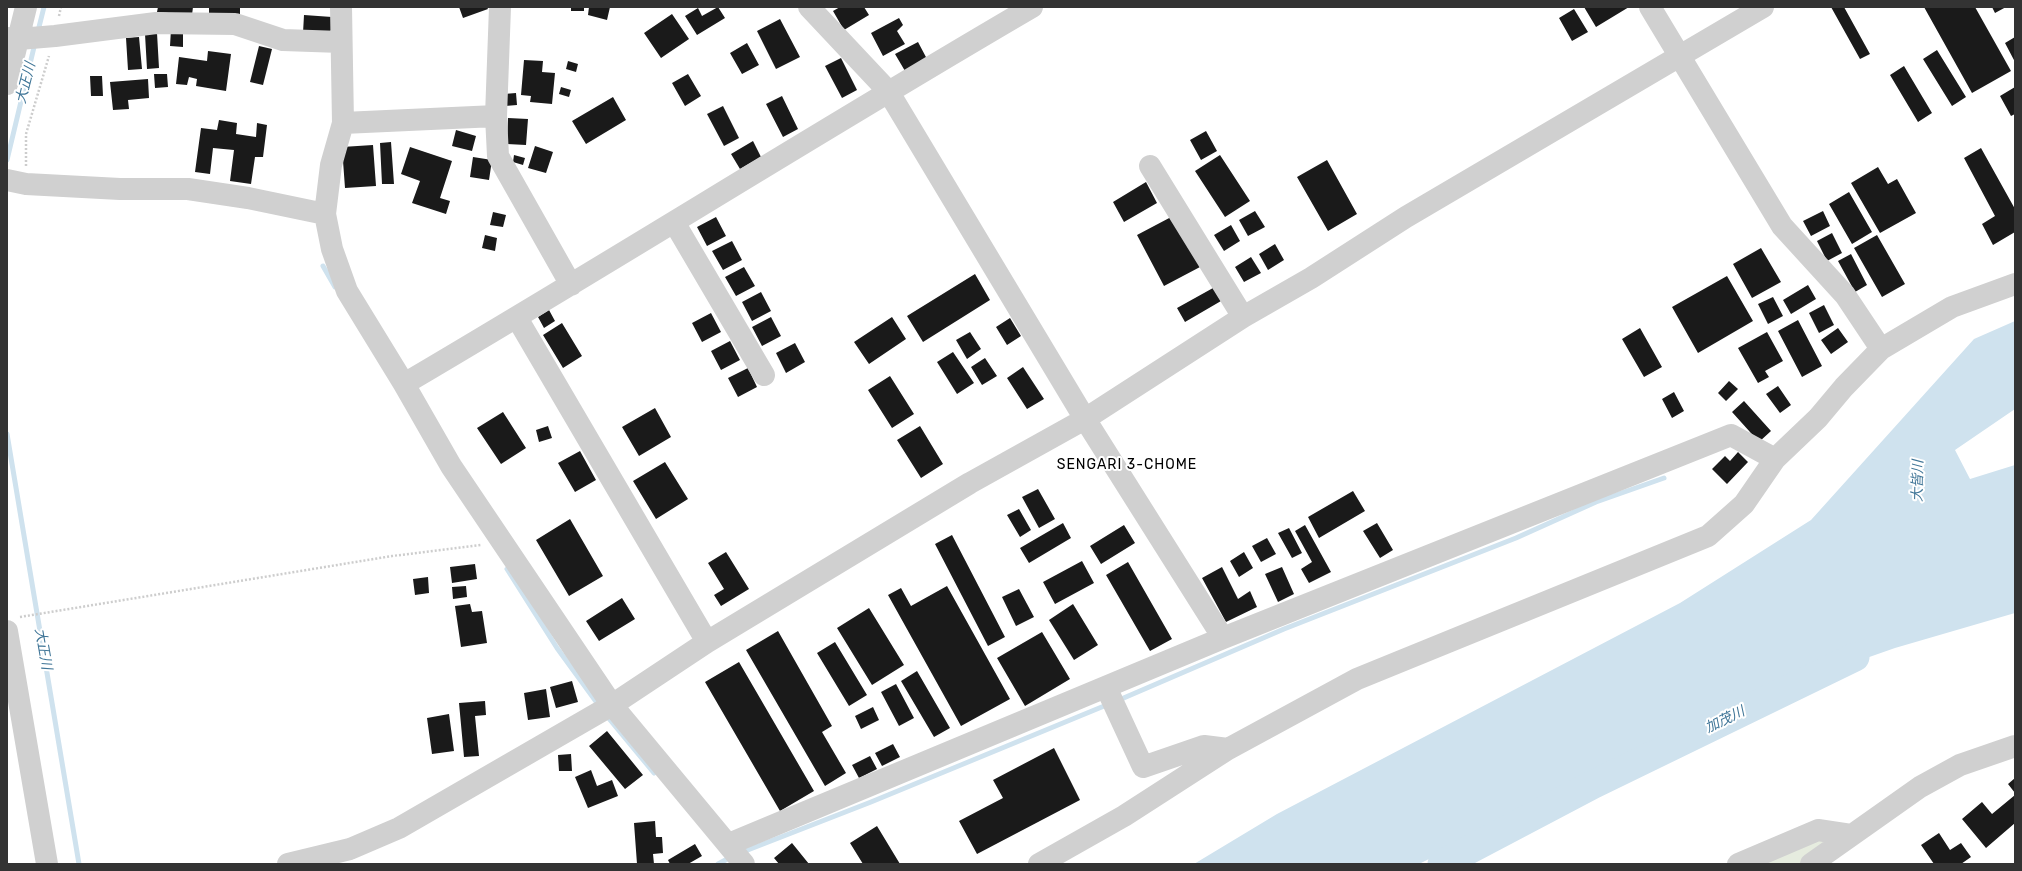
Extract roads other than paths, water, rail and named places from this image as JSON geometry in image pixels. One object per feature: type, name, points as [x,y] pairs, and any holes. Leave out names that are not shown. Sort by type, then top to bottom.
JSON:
[{"type":"street","points":[[7,84],[13,38],[26,7]]},
{"type":"street","points":[[341,7],[343,123],[331,165],[325,214],[332,249],[347,291],[404,384],[451,466],[501,538],[612,705],[729,844],[742,863]]},
{"type":"street","points":[[500,7],[496,116],[498,156],[571,284]]},
{"type":"street","points":[[809,7],[888,91],[1085,419],[1223,638]]},
{"type":"street","points":[[404,384],[517,318],[888,91],[1032,7]]},
{"type":"street","points":[[1650,7],[1782,226],[1845,294],[1881,349]]},
{"type":"street","points":[[288,864],[350,849],[399,828],[612,705],[708,642],[970,483],[1085,419],[1243,316],[1311,278],[1406,217],[1763,7]]},
{"type":"street","points":[[13,38],[55,36],[156,23],[235,24],[283,40],[341,42]]},
{"type":"street","points":[[343,123],[496,116]]},
{"type":"street","points":[[1150,166],[1243,316]]},
{"type":"street","points":[[16,182],[120,189],[188,189],[248,198],[325,214]]},
{"type":"street","points":[[674,222],[764,375]]},
{"type":"street","points":[[1038,864],[1124,816],[1228,749],[1356,679],[1708,536],[1744,504],[1775,459],[1818,418],[1844,386],[1881,349],[1952,307],[2015,284]]},
{"type":"street","points":[[517,318],[708,642]]},
{"type":"street","points":[[729,844],[1223,638],[1731,435],[1775,459]]},
{"type":"street","points":[[11,625],[47,864]]},
{"type":"street","points":[[1106,687],[1143,767],[1204,746],[1228,749]]},
{"type":"street","points":[[1811,864],[1920,787],[1960,765],[2015,746]]},
{"type":"street","points":[[1738,864],[1818,830],[1851,835]]},
{"type":"water","name":"大皆川","points":[[2015,321],[2015,409],[1955,450],[1970,479],[2015,465],[2015,613],[1895,648],[1741,702],[1419,864],[1194,864],[1277,814],[1680,603],[1811,520],[1974,339]]},
{"type":"waterway","name":"大正川","points":[[38,31],[44,7]]},
{"type":"waterway","name":"大正川","points":[[7,160],[35,43]]},
{"type":"waterway","points":[[323,266],[335,287]]},
{"type":"waterway","name":"大正川","points":[[7,434],[79,864]]},
{"type":"waterway","points":[[1119,700],[1284,629],[1516,538],[1596,502],[1664,478]]},
{"type":"waterway","points":[[507,569],[557,648],[600,707]]},
{"type":"waterway","name":"加茂川","points":[[1442,864],[1594,784],[1855,657]]},
{"type":"waterway","points":[[740,853],[871,802],[1109,704]]},
{"type":"waterway","points":[[606,715],[654,773]]},
{"type":"waterway","points":[[718,864],[731,857]]},
{"type":"district","name":"SENGARI 3-CHOME","points":[[1127,465]]}]
